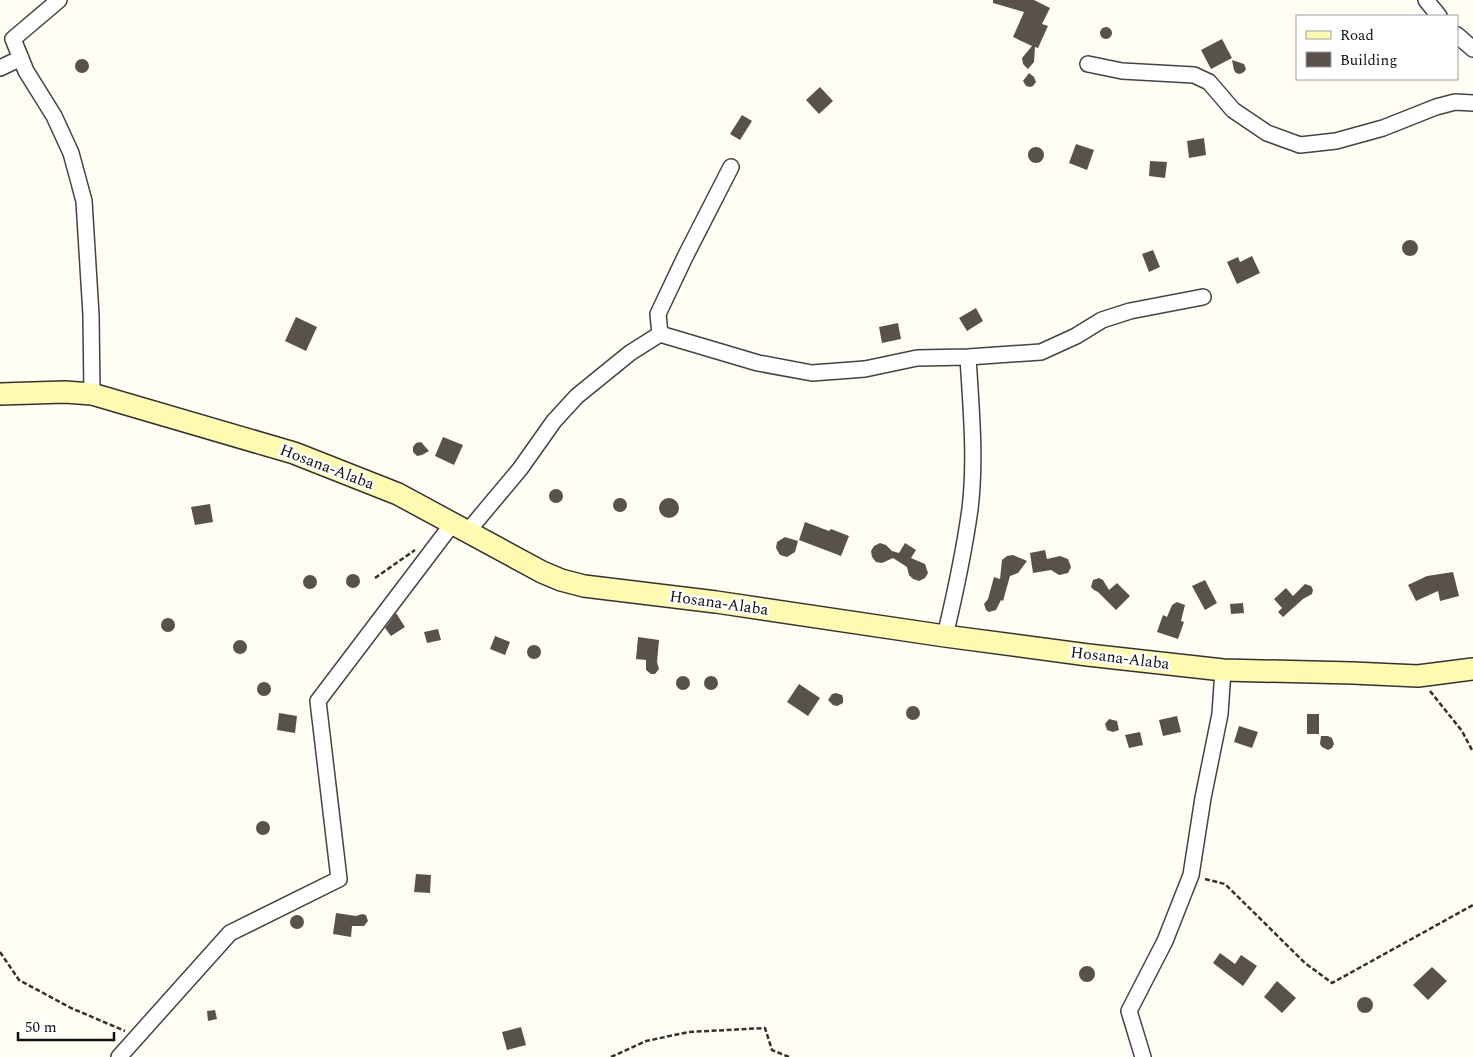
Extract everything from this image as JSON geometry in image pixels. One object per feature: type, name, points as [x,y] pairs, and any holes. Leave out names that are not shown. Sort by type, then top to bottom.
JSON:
[{"type":"main road","name":"Hosana-Alaba","points":[[0,394],[65,392],[92,394],[294,453],[398,494],[542,572],[561,580],[584,586],[716,602],[944,636],[1088,655],[1223,670],[1353,672],[1418,676],[1473,669]]},
{"type":"street","points":[[59,0],[13,39],[26,71],[54,116],[71,153],[84,201],[91,315],[92,394]]},
{"type":"street","points":[[1426,0],[1439,15]]},
{"type":"street","points":[[1458,36],[1473,48]]},
{"type":"street","points":[[0,68],[21,58]]},
{"type":"street","points":[[1088,64],[1122,71],[1194,75],[1209,82],[1233,110],[1267,133],[1300,145],[1336,141],[1383,128],[1446,104],[1455,102],[1473,103]]},
{"type":"street","points":[[660,334],[658,314],[731,166]]},
{"type":"street","points":[[120,1057],[230,933],[339,879],[318,701],[460,527],[520,469],[554,421],[577,396],[630,353],[660,334],[758,363],[812,373],[865,369],[918,358],[1041,352],[1076,336],[1102,320],[1130,311],[1203,298]]},
{"type":"street","points":[[944,636],[958,580],[970,508],[973,432],[968,357]]},
{"type":"street","points":[[1144,1057],[1129,1011],[1165,941],[1191,875],[1203,798],[1220,714],[1223,670]]},
{"type":"path","points":[[1418,676],[1462,731],[1473,752]]},
{"type":"path","points":[[1191,875],[1225,884],[1305,963],[1332,983],[1473,905]]},
{"type":"path","points":[[0,952],[19,980],[70,1008],[138,1037]]},
{"type":"path","points":[[611,1057],[646,1041],[689,1032],[765,1028],[772,1050],[790,1057]]},
{"type":"building","points":[[993,0],[1034,0],[1050,8],[1042,24],[1048,26],[1038,48],[1035,47],[1034,62],[1028,69],[1023,64],[1022,58],[1032,46],[1013,37],[1024,12],[993,3]]},
{"type":"building","points":[[1104,27],[1108,27],[1112,33],[1108,39],[1104,39],[1100,35],[1100,31]]},
{"type":"building","points":[[1222,39],[1232,58],[1211,69],[1201,50]]},
{"type":"building","points":[[79,59],[85,59],[89,66],[85,73],[79,73],[75,69],[75,63]]},
{"type":"building","points":[[1232,60],[1244,64],[1246,69],[1244,72],[1236,73]]},
{"type":"building","points":[[1029,73],[1036,82],[1030,87],[1026,86],[1023,81]]},
{"type":"building","points":[[820,87],[833,101],[819,114],[806,100]]},
{"type":"building","points":[[742,115],[752,121],[740,140],[730,134]]},
{"type":"building","points":[[1204,138],[1206,155],[1189,158],[1187,141]]},
{"type":"building","points":[[1076,144],[1094,150],[1087,170],[1069,163]]},
{"type":"building","points":[[1033,147],[1039,147],[1044,152],[1042,161],[1033,163],[1028,158],[1028,152]]},
{"type":"building","points":[[1150,161],[1167,162],[1165,178],[1149,176]]},
{"type":"building","points":[[1407,240],[1413,240],[1418,245],[1416,254],[1407,256],[1402,251],[1402,245]]},
{"type":"building","points":[[1153,250],[1160,267],[1149,272],[1142,254]]},
{"type":"building","points":[[1252,256],[1260,273],[1237,284],[1227,262],[1238,257],[1240,262]]},
{"type":"building","points":[[976,308],[983,321],[967,331],[959,318]]},
{"type":"building","points":[[296,317],[317,327],[306,351],[285,341]]},
{"type":"building","points":[[898,323],[901,339],[882,343],[879,327]]},
{"type":"building","points":[[443,437],[463,445],[454,465],[435,456]]},
{"type":"building","points":[[421,442],[429,451],[417,456],[413,452],[413,447],[416,443]]},
{"type":"building","points":[[556,489],[561,491],[563,496],[561,501],[556,503],[551,501],[549,496],[551,491]]},
{"type":"building","points":[[620,498],[625,500],[627,505],[625,510],[620,512],[615,510],[613,505],[615,500]]},
{"type":"building","points":[[669,498],[676,501],[679,508],[676,515],[669,518],[662,515],[659,508],[662,501]]},
{"type":"building","points":[[210,504],[213,522],[195,525],[191,507]]},
{"type":"building","points":[[805,522],[849,536],[841,556],[799,540]]},
{"type":"building","points":[[785,537],[798,541],[795,552],[787,557],[780,555],[776,548],[777,542]]},
{"type":"building","points":[[880,543],[899,553],[905,543],[916,550],[911,558],[925,564],[928,573],[925,578],[919,581],[913,579],[909,575],[907,567],[893,558],[882,563],[876,562],[872,557],[871,551],[874,546]]},
{"type":"building","points":[[1045,550],[1047,559],[1060,556],[1068,559],[1071,567],[1068,573],[1059,575],[1051,570],[1033,573],[1030,553]]},
{"type":"building","points":[[1013,555],[1027,561],[1018,573],[1010,576],[1003,601],[1001,600],[996,610],[989,612],[984,604],[988,599],[994,577],[1000,579],[1002,560],[1007,556]]},
{"type":"building","points":[[1453,572],[1459,596],[1440,601],[1438,591],[1416,601],[1408,585],[1427,576]]},
{"type":"building","points":[[353,574],[358,576],[360,581],[358,586],[353,588],[348,586],[346,581],[348,576]]},
{"type":"building","points":[[310,575],[315,577],[317,582],[315,587],[310,589],[305,587],[303,582],[305,577]]},
{"type":"building","points":[[1099,578],[1103,580],[1109,590],[1117,583],[1130,596],[1116,610],[1091,587],[1093,580]]},
{"type":"building","points":[[1205,580],[1217,603],[1205,610],[1192,586]]},
{"type":"building","points":[[1305,584],[1311,586],[1312,594],[1303,599],[1283,617],[1278,612],[1282,608],[1274,599],[1286,588],[1293,596]]},
{"type":"building","points":[[1177,602],[1185,605],[1181,621],[1184,622],[1178,639],[1157,632],[1163,615],[1167,617],[1172,605]]},
{"type":"building","points":[[1243,603],[1244,613],[1231,614],[1230,604]]},
{"type":"building","points":[[396,613],[405,627],[391,636],[385,628]]},
{"type":"building","points":[[168,618],[173,620],[175,625],[173,630],[168,632],[163,630],[161,625],[163,620]]},
{"type":"building","points":[[438,629],[441,640],[427,643],[424,632]]},
{"type":"building","points":[[495,636],[510,642],[505,655],[490,649]]},
{"type":"building","points":[[638,637],[659,640],[657,662],[659,669],[655,674],[651,674],[646,670],[646,660],[636,659]]},
{"type":"building","points":[[240,640],[245,642],[247,647],[245,652],[240,654],[235,652],[233,647],[235,642]]},
{"type":"building","points":[[534,645],[539,647],[541,652],[539,657],[534,659],[529,657],[527,652],[529,647]]},
{"type":"building","points":[[683,676],[688,678],[690,683],[688,688],[683,690],[678,688],[676,683],[678,678]]},
{"type":"building","points":[[711,676],[716,678],[718,683],[716,688],[711,690],[706,688],[704,683],[706,678]]},
{"type":"building","points":[[264,682],[269,684],[271,689],[269,694],[264,696],[259,694],[257,689],[259,684]]},
{"type":"building","points":[[799,684],[820,698],[808,716],[787,702]]},
{"type":"building","points":[[832,694],[842,695],[843,698],[843,703],[837,706],[828,700]]},
{"type":"building","points":[[913,706],[918,708],[920,713],[918,718],[913,720],[908,718],[906,713],[908,708]]},
{"type":"building","points":[[279,713],[297,716],[295,733],[277,730]]},
{"type":"building","points":[[1307,714],[1319,714],[1319,734],[1307,734]]},
{"type":"building","points":[[1177,716],[1181,732],[1163,736],[1159,720]]},
{"type":"building","points":[[1109,719],[1117,721],[1119,730],[1113,732],[1107,730],[1105,724]]},
{"type":"building","points":[[1239,726],[1258,732],[1252,748],[1234,742]]},
{"type":"building","points":[[1140,732],[1143,745],[1129,748],[1125,735]]},
{"type":"building","points":[[1321,736],[1332,738],[1334,744],[1332,748],[1328,750],[1322,747],[1320,744]]},
{"type":"building","points":[[260,821],[266,821],[270,828],[266,835],[260,835],[256,831],[256,825]]},
{"type":"building","points":[[416,874],[431,875],[430,893],[414,892]]},
{"type":"building","points":[[336,913],[356,916],[366,915],[368,921],[364,926],[352,926],[351,937],[333,934]]},
{"type":"building","points":[[297,915],[302,917],[304,922],[302,927],[297,929],[292,927],[290,922],[292,917]]},
{"type":"building","points":[[1220,953],[1235,964],[1241,955],[1257,966],[1243,986],[1213,963]]},
{"type":"building","points":[[1084,966],[1090,966],[1095,971],[1093,980],[1084,982],[1079,977],[1079,971]]},
{"type":"building","points":[[1432,967],[1447,981],[1428,1000],[1413,985]]},
{"type":"building","points":[[1277,981],[1296,998],[1282,1013],[1264,997]]},
{"type":"building","points":[[1365,997],[1371,999],[1373,1005],[1371,1011],[1365,1013],[1359,1011],[1357,1005],[1359,999]]},
{"type":"building","points":[[215,1010],[217,1019],[208,1021],[207,1011]]},
{"type":"building","points":[[521,1027],[526,1045],[507,1050],[502,1032]]}]
